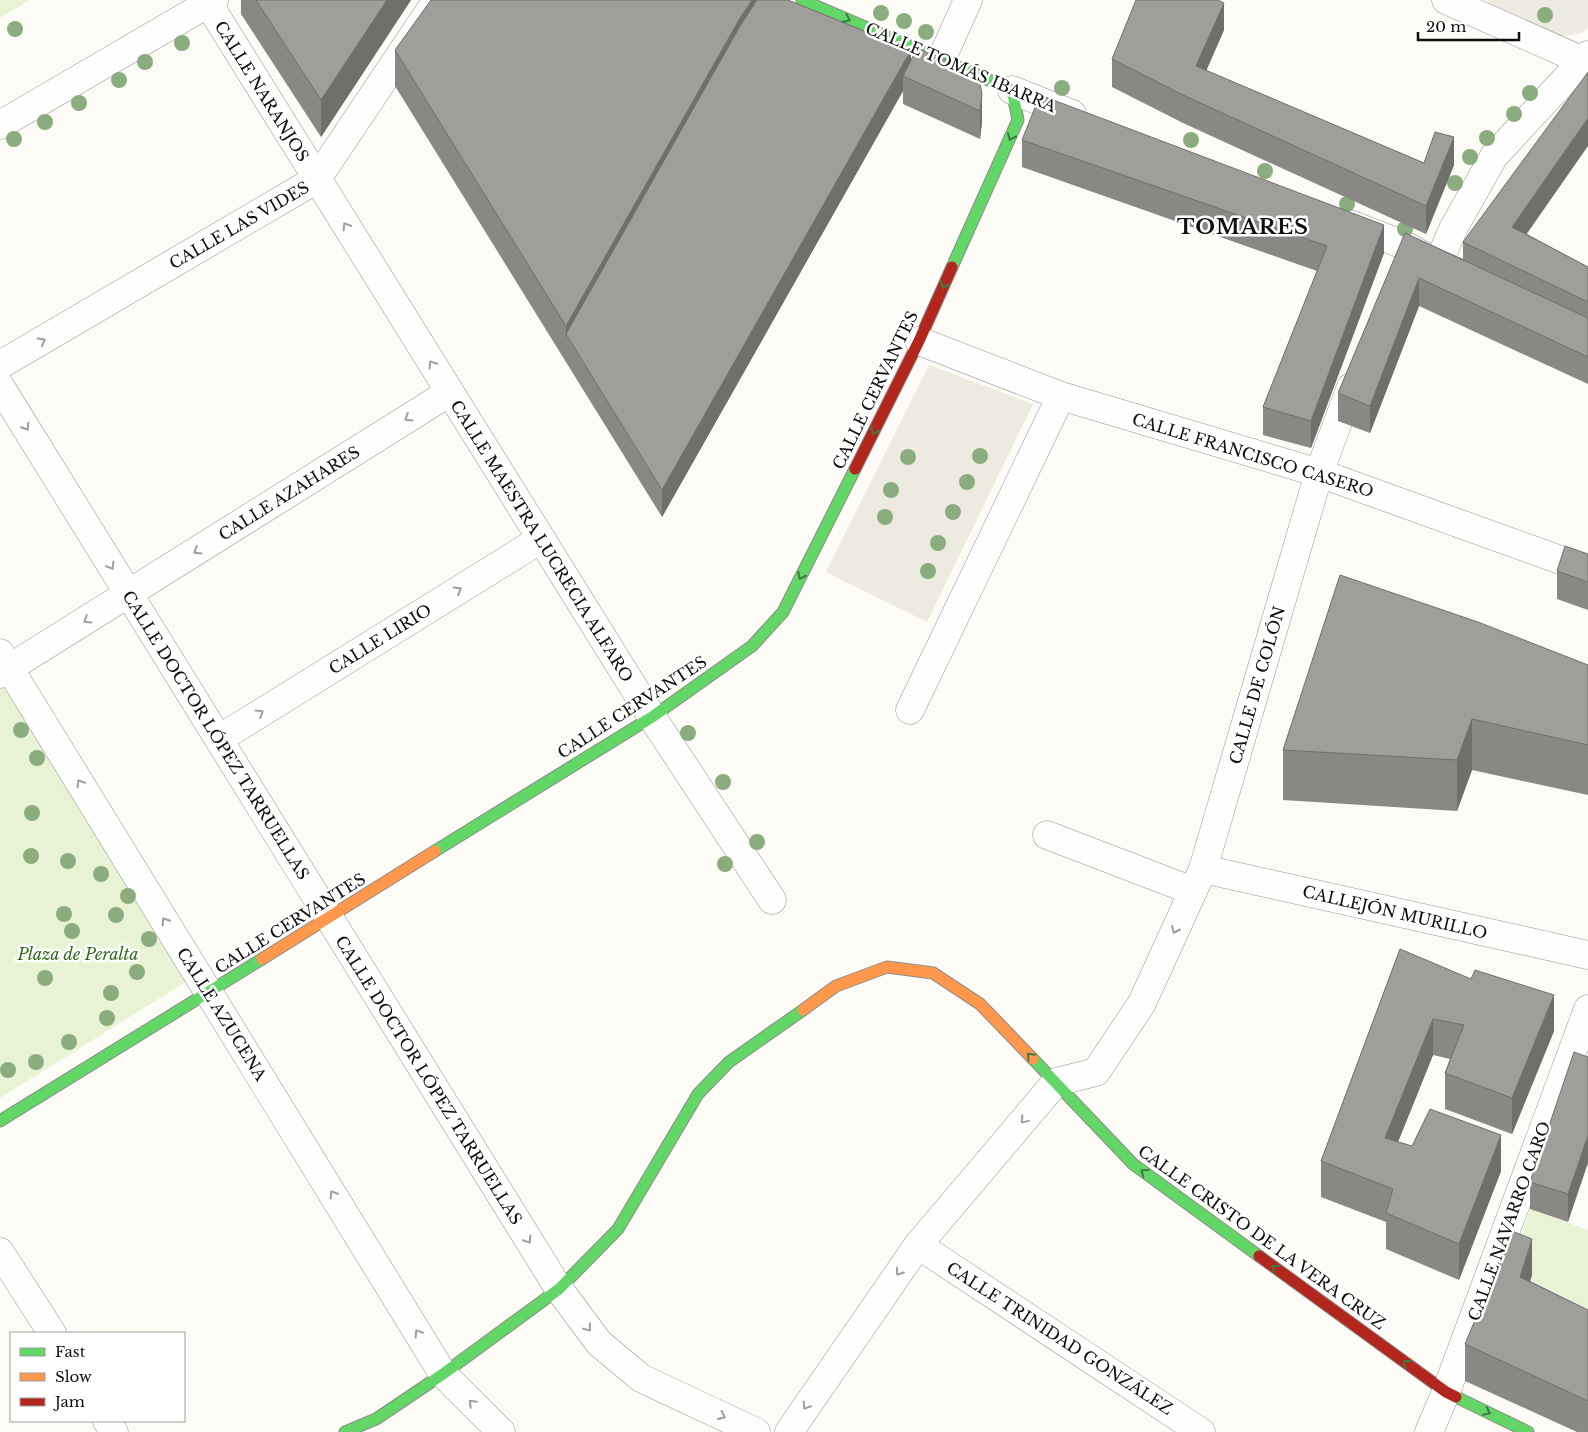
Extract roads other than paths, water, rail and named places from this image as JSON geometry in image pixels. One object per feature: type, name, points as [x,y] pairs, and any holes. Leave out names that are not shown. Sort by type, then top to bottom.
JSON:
[{"type":"street","name":"CALLE LAS VIDES","points":[[0,366],[317,179],[437,0]]},
{"type":"street","name":"CALLE TOMÁS IBARRA","points":[[802,0],[942,58],[1012,90],[1094,122]]},
{"type":"street","points":[[942,58],[968,0]]},
{"type":"street","points":[[1438,264],[1453,230],[1494,156],[1585,58],[1446,0]]},
{"type":"street","name":"CALLE NARANJOS","points":[[211,2],[317,179]]},
{"type":"street","points":[[0,125],[211,2]]},
{"type":"street","name":"CALLE CERVANTES","points":[[0,1121],[652,717],[752,646],[783,612],[919,341],[1018,120],[1012,90]]},
{"type":"street","name":"CALLE MAESTRA LUCRECIA ALFARO","points":[[317,179],[652,717],[772,900]]},
{"type":"street","points":[[1331,216],[1404,245],[1464,277]]},
{"type":"street","points":[[1394,273],[1404,245]]},
{"type":"street","name":"CALLE FRANCISCO CASERO","points":[[919,341],[1061,396],[1319,473],[1588,570]]},
{"type":"street","name":"CALLE DE COLÓN","points":[[1056,1082],[1096,1072],[1142,1003],[1198,880],[1319,473],[1359,366]]},
{"type":"street","name":"CALLE DOCTOR LÓPEZ TARRUELLAS","points":[[0,386],[558,1289],[599,1343],[641,1378],[756,1432]]},
{"type":"street","name":"CALLE AZAHARES","points":[[3,665],[129,594],[450,392]]},
{"type":"street","points":[[910,710],[1061,396]]},
{"type":"street","name":"CALLE LIRIO","points":[[219,739],[540,539]]},
{"type":"street","name":"CALLE AZUCENA","points":[[3,665],[209,993],[443,1374],[501,1432]]},
{"type":"street","name":"CALLEJÓN MURILLO","points":[[1047,835],[1198,880],[1588,955]]},
{"type":"street","name":"CALLE CRISTO DE LA VERA CRUZ","points":[[345,1432],[376,1419],[443,1374],[558,1289],[618,1229],[698,1094],[729,1062],[836,986],[887,967],[933,973],[980,1004],[1133,1164],[1446,1392],[1528,1432]]},
{"type":"street","name":"CALLE NAVARRO CARO","points":[[1429,1432],[1446,1392],[1588,1009]]},
{"type":"street","points":[[790,1432],[918,1245],[1056,1082]]},
{"type":"street","name":"CALLE TRINIDAD GONZÁLEZ","points":[[918,1245],[1201,1432]]},
{"type":"street","points":[[0,1252],[51,1332]]},
{"type":"district","name":"TOMARES","points":[[1243,227]]},
{"type":"park label","name":"Plaza de Peralta","points":[[78,954]]}]
